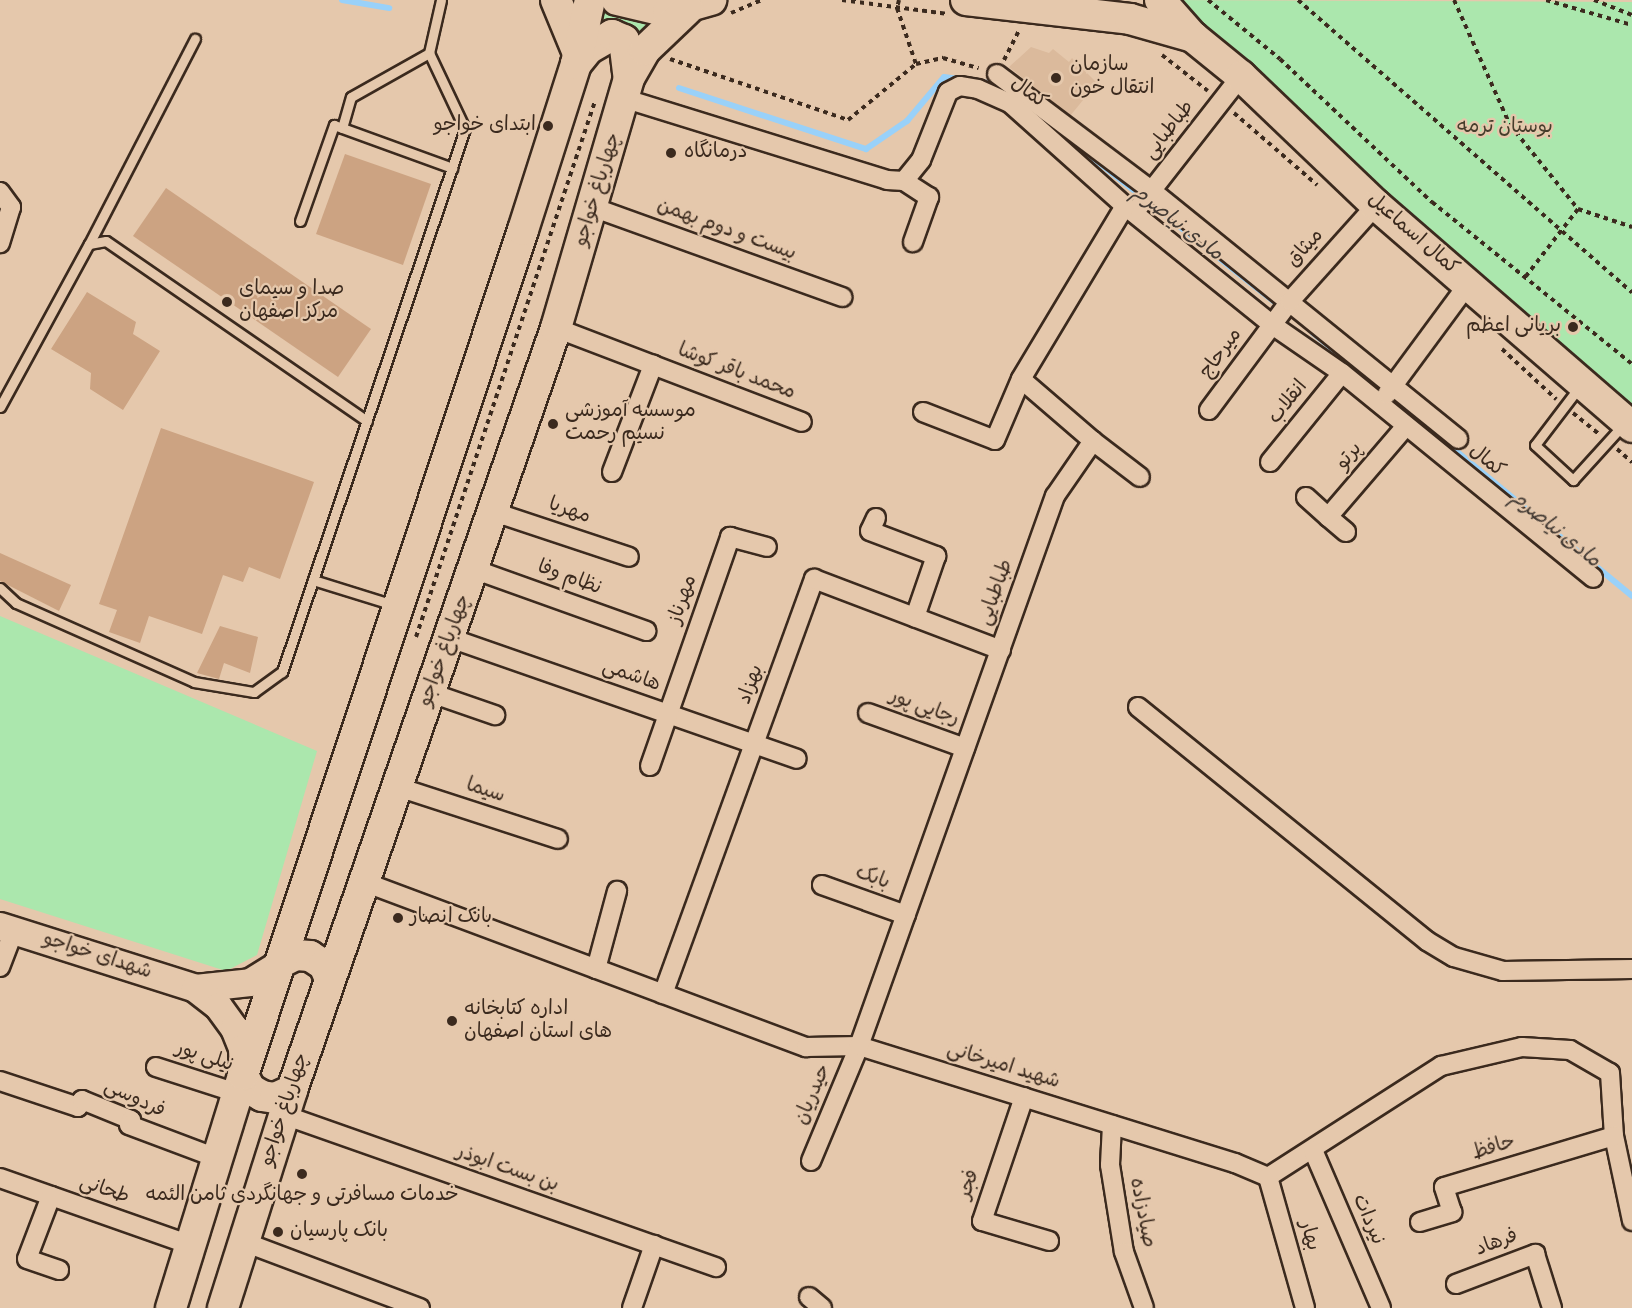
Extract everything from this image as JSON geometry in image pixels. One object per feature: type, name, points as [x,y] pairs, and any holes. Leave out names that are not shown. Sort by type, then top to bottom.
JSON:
[{"type":"main road","points":[[556,0],[577,59]]},
{"type":"main road","points":[[171,1308],[193,1246],[240,1084],[577,59],[590,0]]},
{"type":"main road","points":[[617,0],[647,11],[699,5]]},
{"type":"main road","name":"کمال اسماعیل","points":[[1160,0],[1196,40],[1241,76],[1376,205],[1468,284],[1573,396],[1622,430]]},
{"type":"main road","name":"چهارباغ خواجو","points":[[223,1308],[330,979],[476,570],[594,208],[628,89],[645,50],[699,5]]},
{"type":"main road","name":"کمال اسماعیل","points":[[988,8],[1130,19],[1177,30],[1196,40]]},
{"type":"main road","points":[[577,59],[588,49],[612,35],[624,40],[628,89]]},
{"type":"main road","name":"شهدای خواجو","points":[[7,929],[195,988]]},
{"type":"main road","points":[[195,988],[250,982],[296,955],[310,956],[324,965],[330,979]]},
{"type":"main road","points":[[195,988],[218,1006],[234,1028],[242,1048],[240,1084]]},
{"type":"main road","points":[[240,1084],[262,1096],[288,1103]]},
{"type":"street","points":[[997,74],[1152,190],[1458,439]]},
{"type":"street","name":"طباطبایی","points":[[923,412],[995,440],[1021,379],[1129,209],[1152,190],[1241,76]]},
{"type":"street","name":"کمال","points":[[904,181],[921,160],[940,104],[960,86],[1011,104],[1129,209],[1272,324],[1342,373],[1593,578]]},
{"type":"street","points":[[628,89],[887,180],[904,181],[929,197],[913,242]]},
{"type":"street","points":[[0,192],[11,207],[0,243]]},
{"type":"street","name":"میثاق","points":[[1272,324],[1376,205]]},
{"type":"street","name":"بیست و دوم بهمن","points":[[594,208],[842,297]]},
{"type":"street","points":[[1380,404],[1468,284]]},
{"type":"street","name":"میرحاج","points":[[1209,410],[1272,324]]},
{"type":"street","name":"محمد باقر کوشا","points":[[556,328],[802,422]]},
{"type":"street","name":"محمد باقر کوشا","points":[[612,472],[653,365]]},
{"type":"street","name":"انقلاب","points":[[1270,462],[1342,373]]},
{"type":"street","points":[[1021,379],[1093,441],[1140,477]]},
{"type":"street","name":"پرتو","points":[[1328,517],[1406,426]]},
{"type":"street","name":"طباطبایی","points":[[859,1047],[1055,496],[1093,441]]},
{"type":"street","points":[[1306,497],[1346,532]]},
{"type":"street","name":"مهریا","points":[[494,512],[629,557]]},
{"type":"street","points":[[876,518],[870,531],[936,556],[915,617]]},
{"type":"street","name":"مهرناز","points":[[668,713],[730,537],[767,547]]},
{"type":"street","name":"نظام وفا","points":[[476,570],[646,631]]},
{"type":"street","name":"بهزاد","points":[[663,994],[814,579],[1001,650]]},
{"type":"street","name":"هاشمی","points":[[450,638],[797,759]]},
{"type":"street","points":[[431,693],[495,715]]},
{"type":"street","points":[[1138,707],[1427,941],[1454,957],[1503,971],[1632,969]]},
{"type":"street","points":[[650,766],[668,713]]},
{"type":"street","name":"رجایی پور","points":[[868,713],[966,748]]},
{"type":"street","name":"سیما","points":[[398,787],[558,839]]},
{"type":"street","name":"شهید امیرخانی","points":[[364,882],[806,1047],[859,1047],[1024,1097],[1268,1177]]},
{"type":"street","name":"بابک","points":[[822,885],[906,915]]},
{"type":"street","points":[[596,969],[617,891]]},
{"type":"street","points":[[0,967],[7,929]]},
{"type":"street","name":"حیدریان","points":[[811,1161],[859,1047]]},
{"type":"street","points":[[1268,1177],[1441,1066],[1522,1047],[1570,1050],[1610,1073],[1614,1136],[1632,1221]]},
{"type":"street","name":"نیلی پور","points":[[156,1066],[240,1084]]},
{"type":"street","name":"فردوسی","points":[[0,1081],[78,1107],[82,1100],[131,1120],[129,1125],[217,1158]]},
{"type":"street","name":"فجر","points":[[1024,1097],[982,1221],[1049,1241]]},
{"type":"street","name":"بن بست ابوذر","points":[[288,1103],[716,1267]]},
{"type":"street","name":"صیادزاده","points":[[1112,1125],[1110,1165],[1124,1252],[1143,1308]]},
{"type":"street","name":"حافظ","points":[[1420,1221],[1452,1212],[1444,1187],[1614,1136]]},
{"type":"street","name":"نیردات","points":[[1313,1150],[1381,1308]]},
{"type":"street","name":"بهار","points":[[1268,1177],[1305,1308]]},
{"type":"street","name":"طحانی","points":[[0,1178],[193,1246]]},
{"type":"street","points":[[51,1196],[27,1259],[59,1270]]},
{"type":"street","points":[[244,1242],[420,1308]]},
{"type":"street","points":[[632,1308],[654,1245]]},
{"type":"street","name":"فرهاد","points":[[1456,1284],[1535,1254],[1552,1308]]},
{"type":"lane","points":[[0,588],[16,603],[194,682],[254,692],[282,672],[465,129],[429,53],[441,0]]},
{"type":"lane","points":[[0,407],[89,244],[195,39]]},
{"type":"lane","points":[[342,128],[351,97],[429,53]]},
{"type":"lane","points":[[300,220],[334,125],[452,168]]},
{"type":"lane","points":[[89,244],[105,242],[367,421]]},
{"type":"lane","points":[[1573,396],[1535,445],[1573,480],[1622,430]]},
{"type":"lane","points":[[313,580],[398,607]]},
{"type":"path","points":[[670,59],[848,120],[916,64],[943,58],[997,74],[1023,22],[988,8],[897,8],[842,0]]},
{"type":"path","points":[[899,0],[897,8],[916,64]]},
{"type":"path","points":[[1208,0],[1280,59],[1432,202],[1632,364]]},
{"type":"path","points":[[1298,0],[1632,292]]},
{"type":"path","points":[[1454,0],[1510,125],[1578,208],[1632,227]]},
{"type":"path","points":[[1546,0],[1632,25]]},
{"type":"path","points":[[1594,0],[1632,15]]},
{"type":"path","points":[[1159,53],[1221,102],[1325,192]]},
{"type":"path","points":[[1526,276],[1578,208]]},
{"type":"path","points":[[1496,344],[1622,430],[1632,462]]},
{"type":"shaded area","name":"سازمان انتقال خون","points":[[1031,47],[1049,53],[1053,49],[1069,62],[1072,58],[1097,83],[1070,116],[1009,67]]},
{"type":"green space","points":[[596,0],[666,18],[637,48],[592,31]]},
{"type":"green space","name":"بوستان ترمه","points":[[1169,0],[1632,2],[1632,414],[1300,119]]},
{"type":"green space","points":[[0,616],[317,751],[257,955],[226,971],[0,899]]},
{"type":"building","points":[[345,154],[431,184],[403,265],[316,234]]},
{"type":"building","points":[[166,188],[371,329],[338,377],[133,236]]},
{"type":"building","points":[[87,292],[136,322],[133,334],[160,351],[123,410],[90,389],[91,373],[51,349]]},
{"type":"building","points":[[161,428],[314,482],[280,579],[249,567],[243,582],[223,575],[202,634],[149,616],[140,643],[109,632],[117,610],[99,604]]},
{"type":"building","points":[[0,553],[71,585],[59,611],[0,581]]},
{"type":"building","points":[[220,626],[258,637],[250,673],[224,663],[219,679],[197,673]]},
{"type":"waterway","name":"مادی نیاصرم","points":[[342,0],[389,8]]},
{"type":"waterway","name":"مادی نیاصرم","points":[[679,88],[866,149],[907,121],[944,77],[996,84]]},
{"type":"waterway","name":"مادی نیاصرم","points":[[1069,139],[1282,308]]},
{"type":"waterway","name":"مادی نیاصرم","points":[[1313,333],[1632,596]]},
{"type":"place","name":"سازمان انتقال خون","points":[[1056,78]]},
{"type":"place","name":"ابتدای خواجو","points":[[548,126]]},
{"type":"place","name":"درمانگاه","points":[[671,153]]},
{"type":"place","name":"صدا و سیمای مرکز اصفهان","points":[[227,302]]},
{"type":"place","name":"بریانی اعظم","points":[[1573,327]]},
{"type":"place","name":"موسسه آموزشی نسیم رحمت","points":[[553,424]]},
{"type":"place","name":"بانک انصار","points":[[398,918]]},
{"type":"place","name":"اداره کتابخانه های استان اصفهان","points":[[452,1021]]},
{"type":"place","name":"خدمات مسافرتی و جهانگردی ثامن الئمه","points":[[302,1174]]},
{"type":"place","name":"بانک پارسیان","points":[[278,1232]]}]
